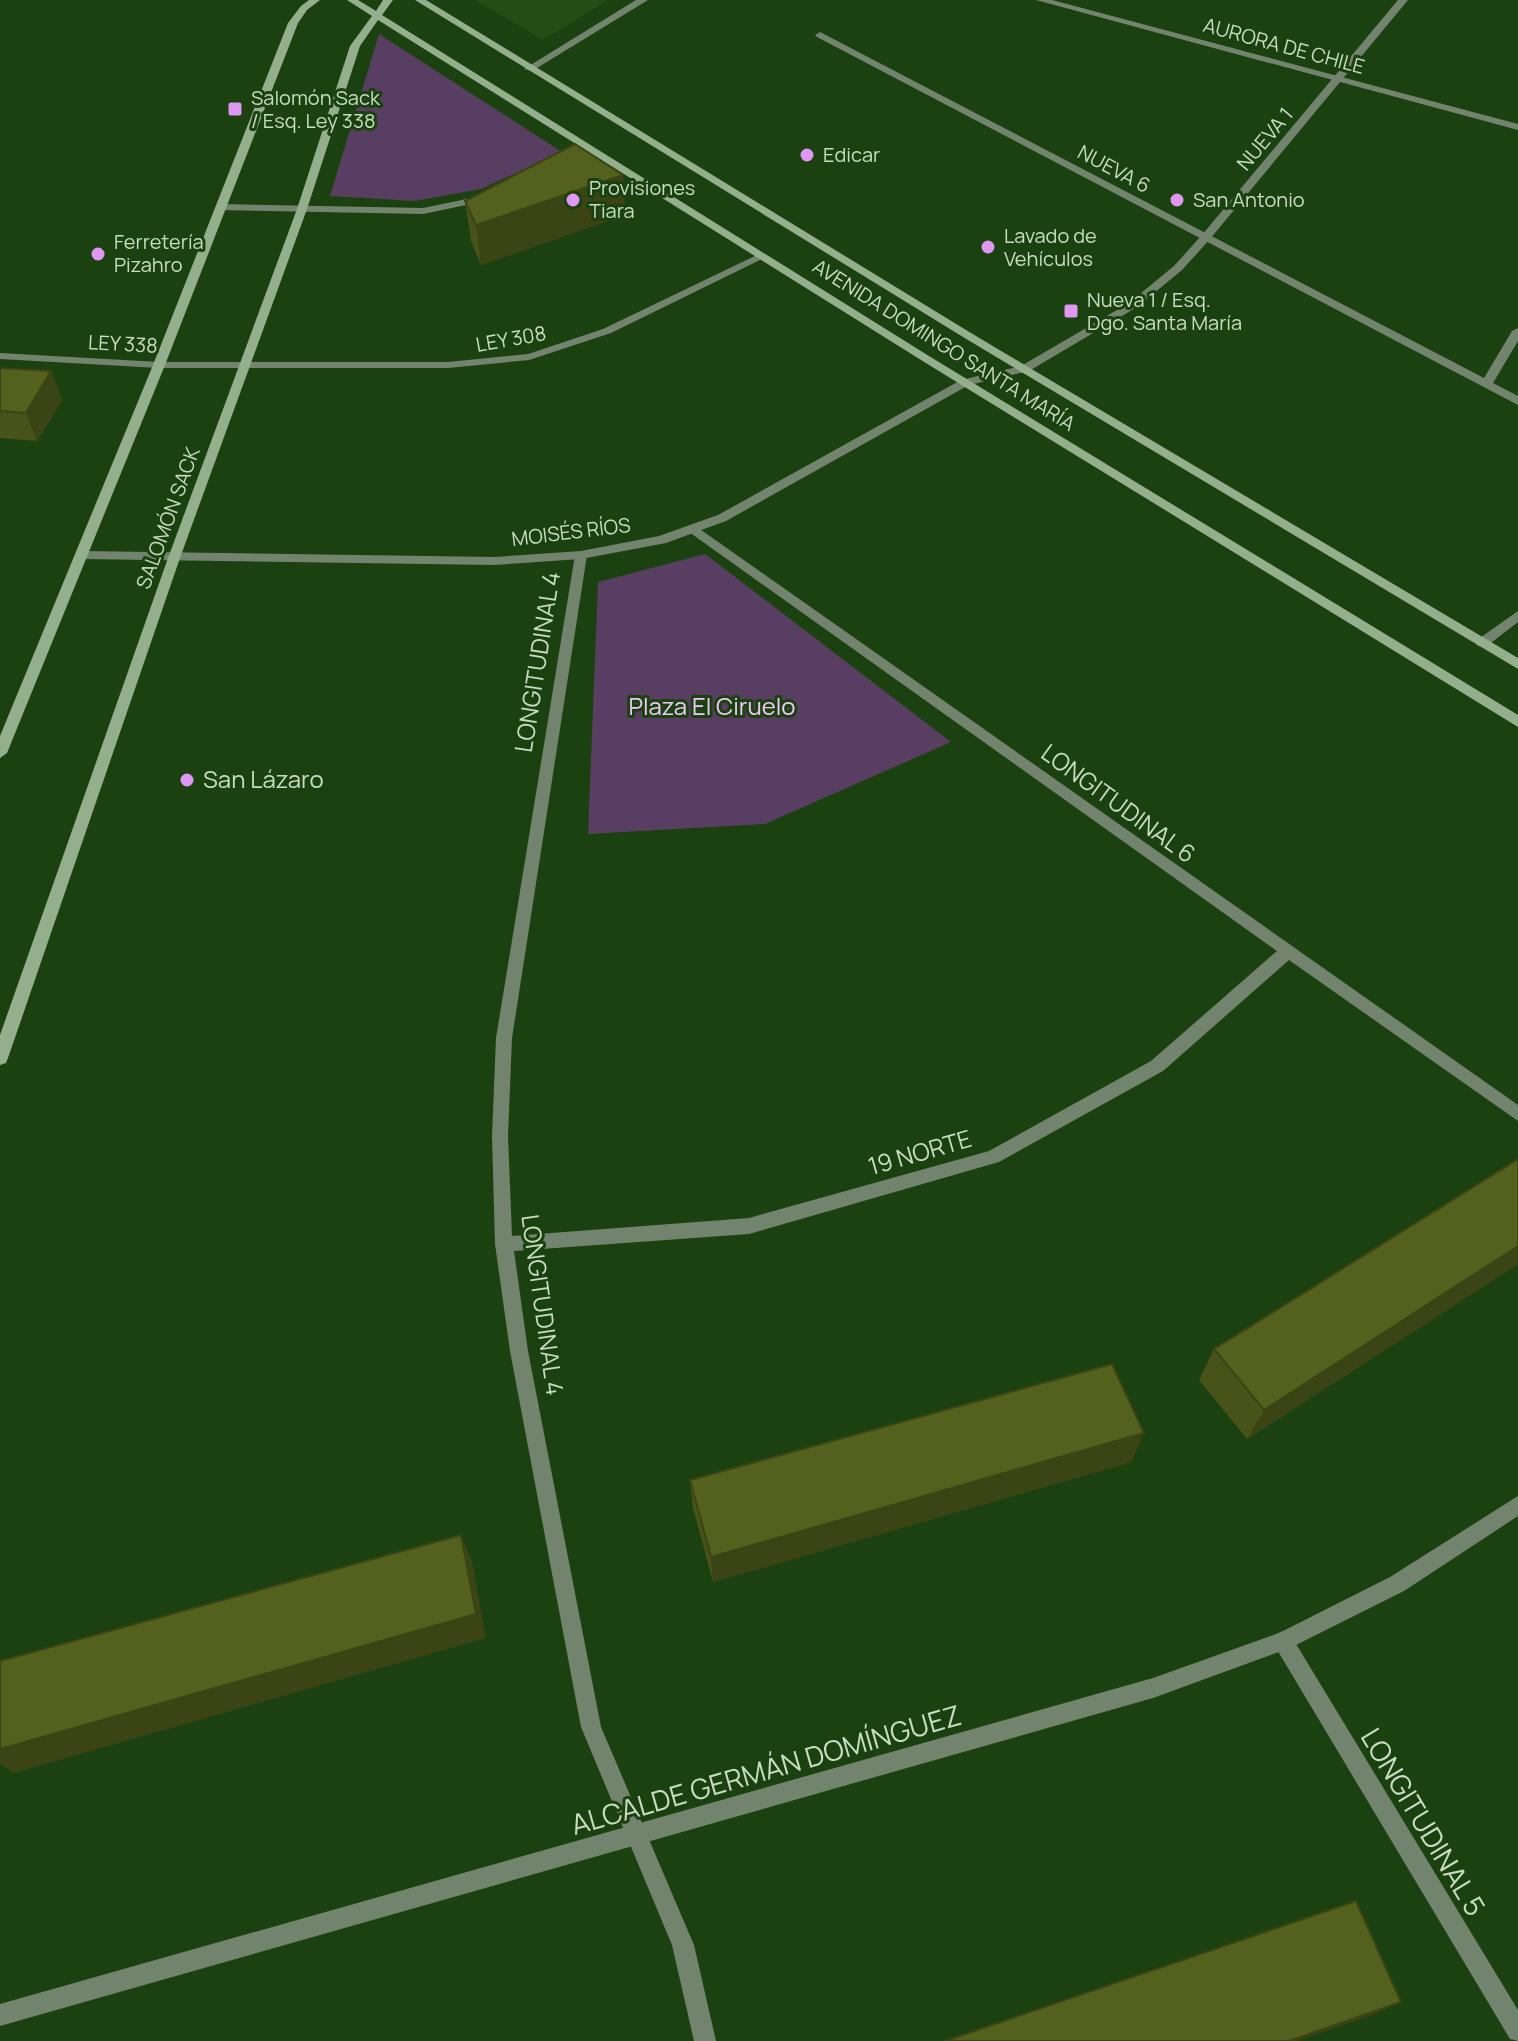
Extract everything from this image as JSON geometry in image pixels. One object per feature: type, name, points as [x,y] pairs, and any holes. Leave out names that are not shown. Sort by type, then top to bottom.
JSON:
[{"type":"main road","points":[[0,753],[159,365],[293,23],[304,8],[315,0]]},
{"type":"main road","name":"AVENIDA DOMINGO SANTA MARÍA","points":[[352,0],[1518,722]]},
{"type":"main road","name":"SALOMÓN SACK","points":[[0,1058],[174,558],[302,209],[355,46],[388,0]]},
{"type":"main road","name":"AVENIDA DOMINGO SANTA MARÍA","points":[[420,0],[1025,369],[1518,664]]},
{"type":"street","points":[[529,69],[643,0]]},
{"type":"street","name":"AURORA DE CHILE","points":[[1041,0],[1062,2],[1518,127]]},
{"type":"street","name":"NUEVA 1","points":[[1025,369],[1133,305],[1178,268],[1403,0]]},
{"type":"street","name":"NUEVA 6","points":[[820,35],[1518,401]]},
{"type":"street","points":[[580,157],[594,151]]},
{"type":"street","points":[[221,207],[423,211],[474,202],[498,193]]},
{"type":"street","name":"LEY 308","points":[[245,364],[448,365],[529,357],[607,331],[763,256]]},
{"type":"street","points":[[1486,384],[1518,331]]},
{"type":"street","name":"LEY 338","points":[[0,356],[159,365],[245,364]]},
{"type":"street","name":"MOISÉS RÍOS","points":[[81,555],[494,561],[581,555],[637,545],[722,518],[965,382],[1025,369]]},
{"type":"street","name":"LONGITUDINAL 6","points":[[694,529],[1518,1114]]},
{"type":"street","name":"LONGITUDINAL 4","points":[[581,555],[504,1038],[500,1136],[504,1244],[519,1351],[591,1727],[683,1945],[705,2041]]},
{"type":"street","points":[[1482,643],[1518,615]]},
{"type":"street","name":"19 NORTE","points":[[504,1244],[749,1226],[993,1157],[1157,1066],[1287,952]]},
{"type":"street","name":"ALCALDE GERMÁN DOMÍNGUEZ","points":[[0,2015],[1153,1688],[1283,1641],[1397,1584],[1518,1505]]},
{"type":"street","name":"LONGITUDINAL 5","points":[[1283,1641],[1518,2031]]},
{"type":"shaded area","points":[[475,0],[608,0],[543,40]]},
{"type":"green space","points":[[379,34],[562,152],[481,189],[415,201],[330,196]]},
{"type":"green space","name":"Plaza El Ciruelo","points":[[705,554],[951,742],[765,824],[588,834],[598,582]]},
{"type":"building","points":[[575,144],[623,175],[476,225],[465,201]]},
{"type":"building","points":[[0,368],[51,371],[26,413],[0,411]]},
{"type":"building","points":[[1518,1159],[1518,1246],[1264,1410],[1214,1349]]},
{"type":"building","points":[[1112,1364],[1144,1433],[711,1557],[690,1480]]},
{"type":"building","points":[[461,1535],[476,1614],[0,1749],[0,1661]]},
{"type":"building","points":[[1356,1901],[1401,2002],[1289,2041],[945,2041]]},
{"type":"place","name":"Salomón Sack / Esq. Ley 338","points":[[235,109]]},
{"type":"place","name":"Edicar","points":[[807,155]]},
{"type":"place","name":"Provisiones Tiara","points":[[573,200]]},
{"type":"place","name":"San Antonio","points":[[1177,200]]},
{"type":"place","name":"Lavado de Vehículos","points":[[988,247]]},
{"type":"place","name":"Ferretería Pizahro","points":[[98,254]]},
{"type":"place","name":"Nueva 1 / Esq. Dgo. Santa María","points":[[1071,311]]},
{"type":"place","name":"San Lázaro","points":[[187,780]]}]
